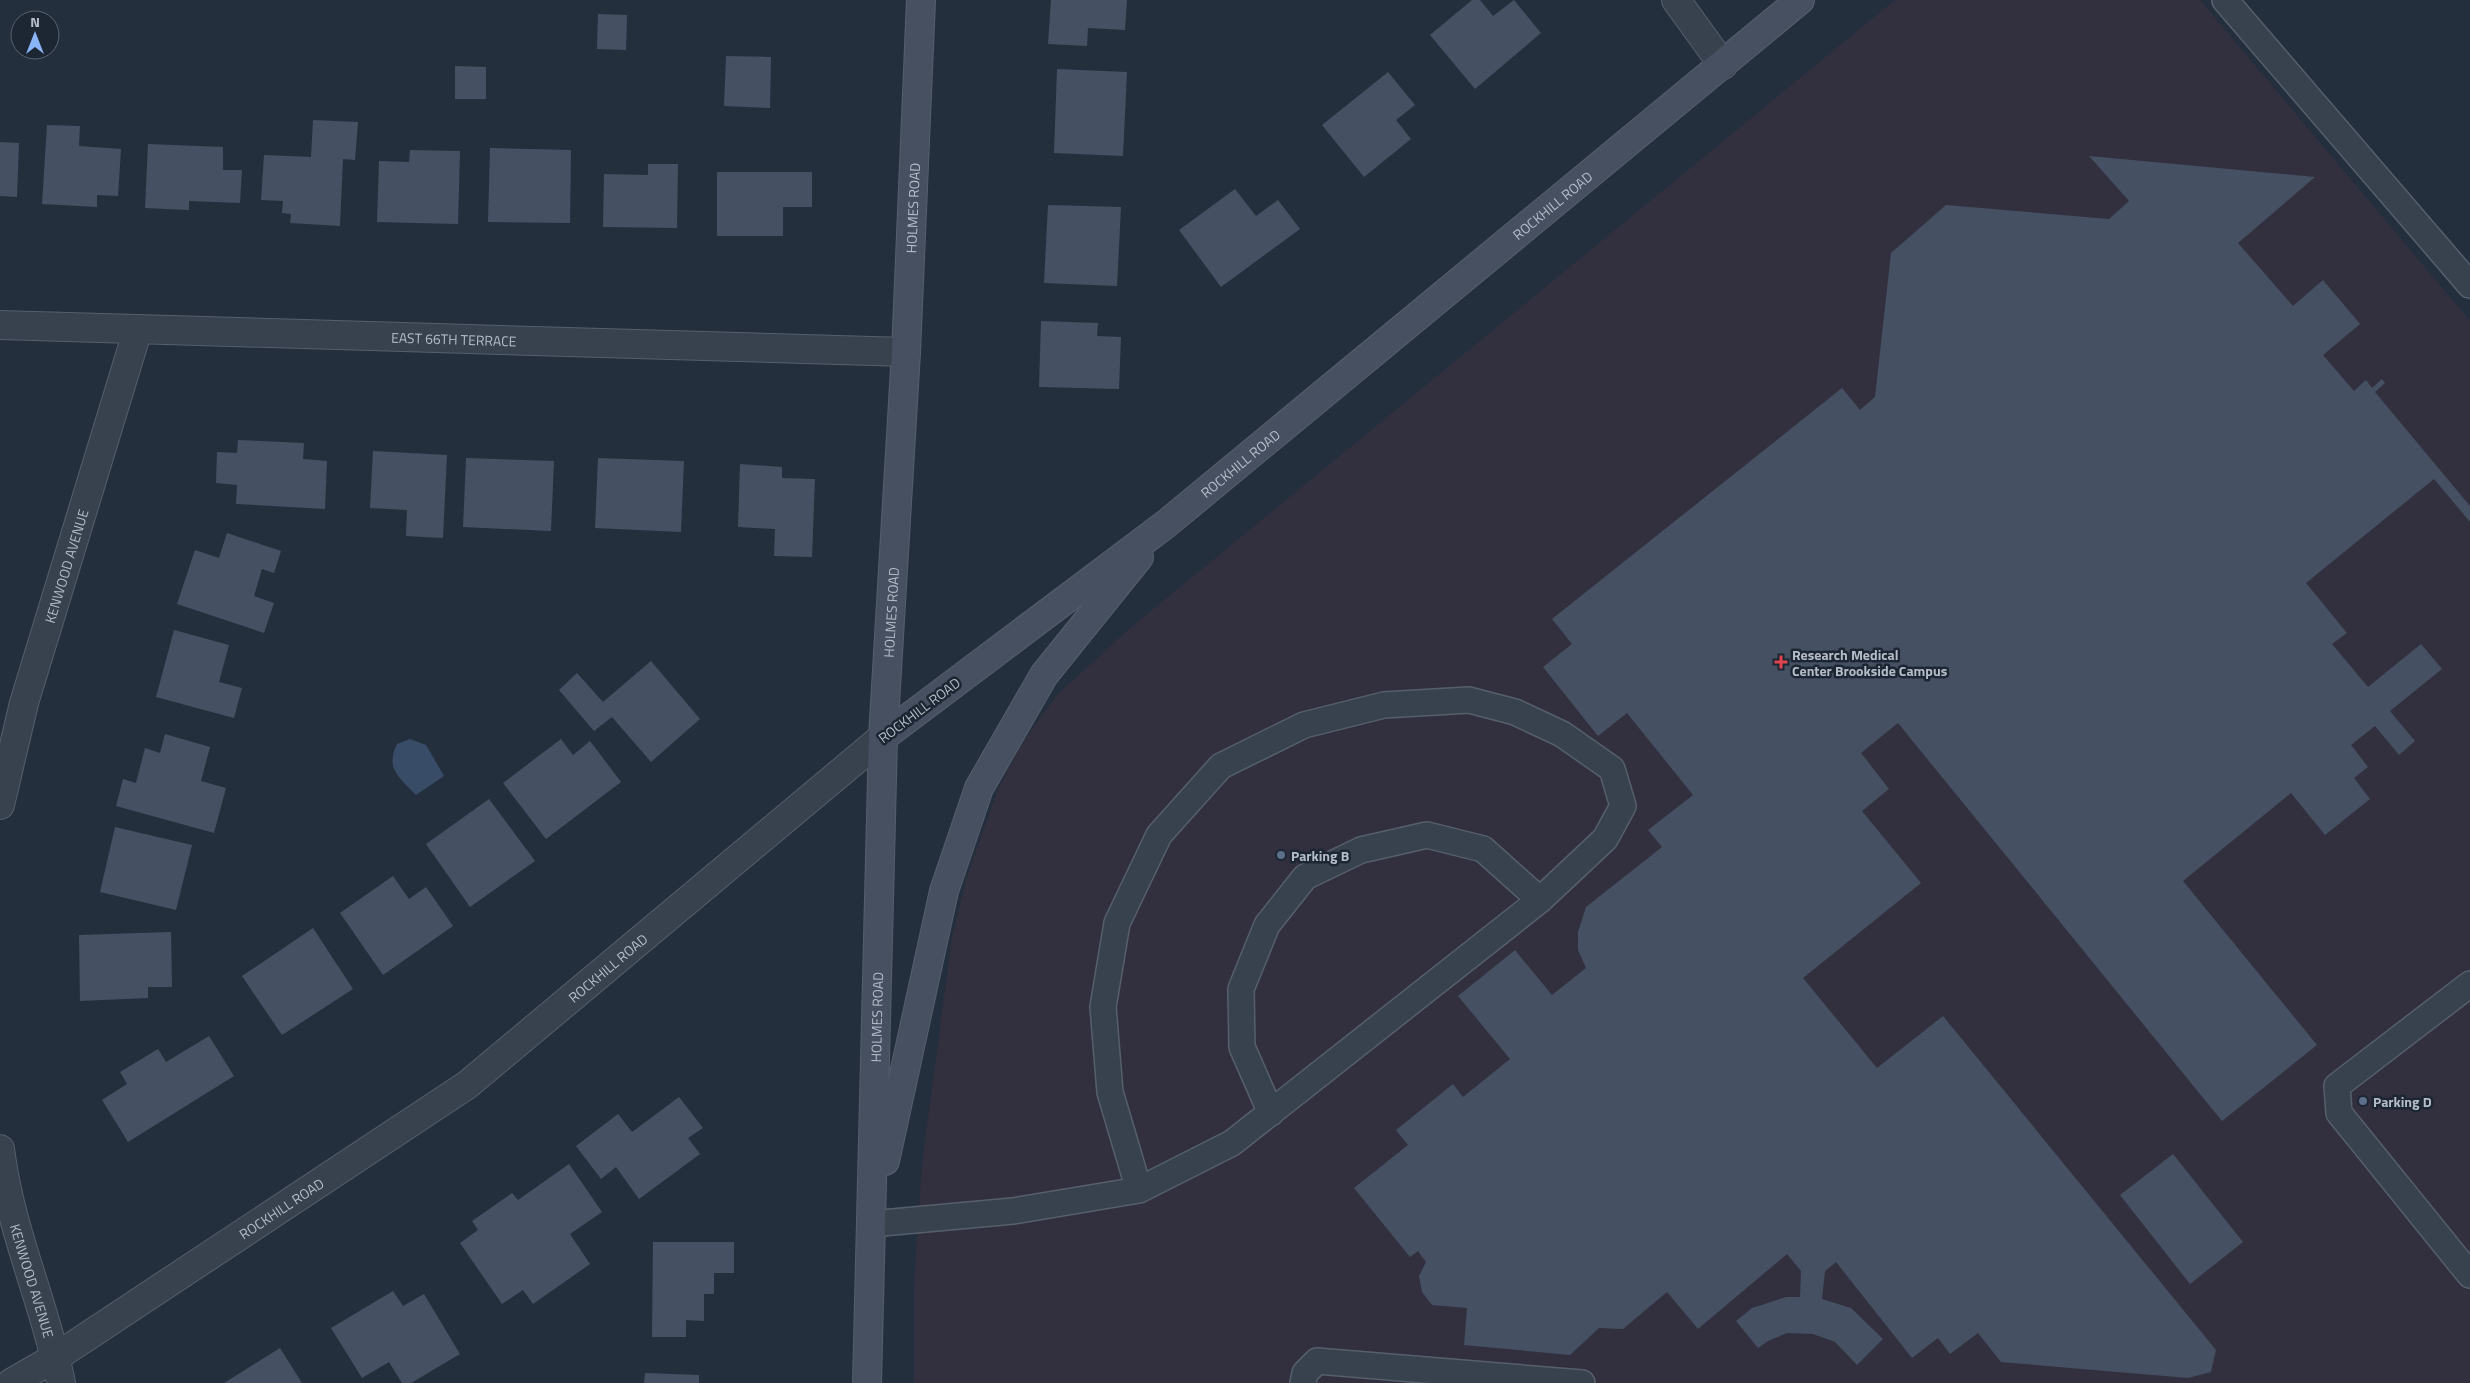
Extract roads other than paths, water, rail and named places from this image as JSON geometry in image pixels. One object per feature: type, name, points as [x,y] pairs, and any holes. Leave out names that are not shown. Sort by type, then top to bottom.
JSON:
[{"type":"main road","name":"HOLMES ROAD","points":[[867,1383],[883,737],[906,352],[921,0]]},
{"type":"main road","name":"ROCKHILL ROAD","points":[[883,737],[1166,524],[1723,66],[1800,0]]},
{"type":"main road","name":"HOLMES ROAD","points":[[871,1224],[944,891],[979,788],[1044,675],[1166,524]]},
{"type":"street","points":[[1676,0],[1723,66]]},
{"type":"street","name":"EAST 66TH TERRACE","points":[[0,325],[906,352]]},
{"type":"street","name":"KENWOOD AVENUE","points":[[0,805],[24,703],[138,329]]},
{"type":"street","name":"ROCKHILL ROAD","points":[[11,1383],[56,1357],[467,1085],[883,737]]},
{"type":"street","name":"KENWOOD AVENUE","points":[[0,1149],[26,1265],[56,1357],[61,1383]]},
{"type":"lane","points":[[2225,0],[2470,285]]},
{"type":"lane","points":[[871,1224],[1013,1211],[1139,1190],[1232,1142],[1540,900],[1605,839],[1623,806],[1612,769],[1562,734],[1515,712],[1469,700],[1384,705],[1304,725],[1221,766],[1159,835],[1117,923],[1103,1007],[1104,1026],[1110,1092],[1139,1190]]},
{"type":"lane","points":[[1271,1112],[1242,1047],[1241,989],[1267,926],[1305,877],[1361,850],[1427,835],[1483,849],[1540,900]]},
{"type":"lane","points":[[2470,984],[2337,1086],[2339,1113],[2470,1275]]},
{"type":"lane","points":[[1302,1383],[1305,1373],[1318,1361],[1582,1383]]},
{"type":"water","points":[[410,739],[426,745],[444,776],[416,795],[399,778],[393,766],[397,744]]},
{"type":"place","name":"Research Medical Center Brookside Campus","points":[[1781,662]]},
{"type":"place","name":"Parking B","points":[[1281,855]]},
{"type":"place","name":"Parking D","points":[[2363,1101]]}]
